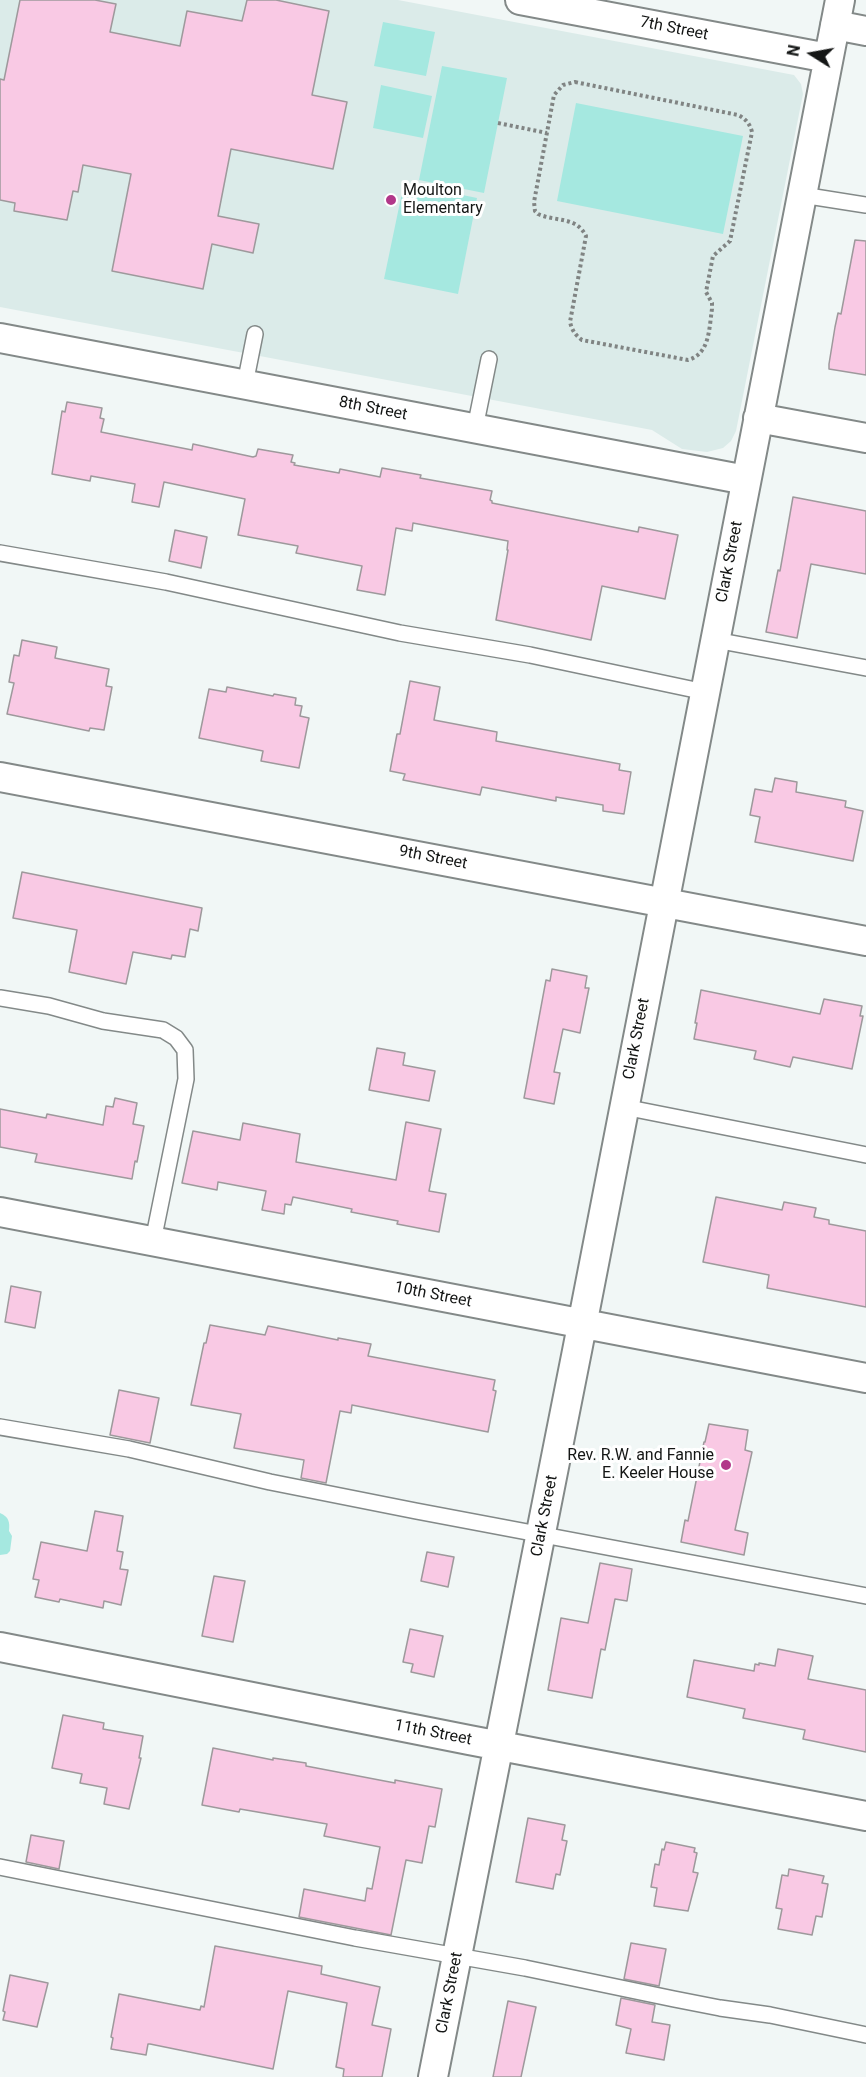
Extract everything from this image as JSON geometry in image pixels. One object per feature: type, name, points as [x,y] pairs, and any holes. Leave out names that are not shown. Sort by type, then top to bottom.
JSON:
[{"type":"street","name":"7th Street","points":[[520,0],[828,58]]},
{"type":"street","name":"Clark Street","points":[[434,2077],[583,1323],[837,12]]},
{"type":"street","points":[[837,12],[866,31]]},
{"type":"street","name":"8th Street","points":[[0,338],[746,480]]},
{"type":"street","points":[[758,418],[866,438]]},
{"type":"street","name":"9th Street","points":[[0,777],[866,940]]},
{"type":"street","name":"10th Street","points":[[0,1212],[866,1378]]},
{"type":"street","name":"11th Street","points":[[0,1647],[866,1816]]},
{"type":"lane","points":[[802,195],[866,205]]},
{"type":"lane","points":[[245,384],[255,334]]},
{"type":"lane","points":[[475,428],[489,359]]},
{"type":"lane","points":[[0,553],[166,582],[400,633],[530,654],[705,692]]},
{"type":"lane","points":[[715,640],[866,668]]},
{"type":"lane","points":[[0,998],[49,1006],[103,1021],[163,1030],[176,1038],[185,1050],[186,1079],[153,1241]]},
{"type":"lane","points":[[624,1107],[866,1155]]},
{"type":"lane","points":[[0,1427],[129,1449],[270,1482],[866,1596]]},
{"type":"lane","points":[[0,1867],[355,1938],[458,1955],[720,2008],[770,2015],[866,2034]]},
{"type":"path","points":[[575,82],[738,115],[748,121],[752,132],[730,241],[713,256],[706,292],[712,303],[705,349],[693,359],[688,360],[582,340],[574,332],[570,322],[585,236],[579,225],[574,222],[543,216],[535,211],[534,202],[547,133],[554,95],[563,86],[575,82]]},
{"type":"path","points":[[498,123],[547,133]]},
{"type":"shaded area","name":"Moulton Elementary","points":[[0,0],[398,0],[794,75],[801,84],[803,94],[736,431],[731,441],[723,448],[707,452],[682,449],[652,430],[0,307]]},
{"type":"shaded area","points":[[383,22],[435,32],[426,76],[374,66]]},
{"type":"shaded area","points":[[442,66],[507,78],[484,193],[419,180]]},
{"type":"shaded area","points":[[381,85],[432,96],[423,138],[373,128]]},
{"type":"shaded area","points":[[576,103],[743,136],[723,234],[557,201]]},
{"type":"shaded area","points":[[404,183],[477,198],[458,294],[384,279]]},
{"type":"shaded area","points":[[0,1513],[8,1520],[12,1536],[10,1551],[0,1555]]},
{"type":"building","points":[[20,0],[95,0],[116,4],[110,32],[180,46],[187,11],[242,21],[247,0],[276,0],[329,11],[312,95],[347,102],[333,169],[231,149],[218,216],[259,224],[253,253],[212,244],[203,289],[112,271],[131,174],[83,165],[78,192],[73,191],[67,220],[14,211],[15,203],[0,200],[0,79],[4,80]]},
{"type":"building","points":[[855,240],[866,241],[866,375],[829,369],[835,327],[838,313],[841,314]]},
{"type":"building","points":[[67,402],[102,408],[100,418],[104,419],[101,432],[192,450],[193,444],[253,457],[256,456],[258,449],[293,455],[291,462],[295,463],[294,465],[339,473],[340,469],[380,477],[382,468],[421,475],[420,478],[492,491],[490,500],[492,503],[638,532],[639,527],[678,535],[665,599],[602,586],[591,640],[496,620],[508,541],[413,523],[412,531],[396,528],[385,595],[357,590],[362,566],[296,553],[298,546],[238,535],[245,499],[164,482],[159,507],[132,502],[135,484],[91,476],[90,481],[52,474],[62,411],[65,412]]},
{"type":"building","points":[[793,497],[866,511],[866,574],[811,564],[797,638],[766,632]]},
{"type":"building","points":[[175,530],[207,537],[201,568],[169,561]]},
{"type":"building","points":[[22,640],[57,647],[55,658],[109,669],[106,686],[112,687],[104,730],[90,728],[89,731],[7,714],[14,683],[9,682],[14,655],[19,656]]},
{"type":"building","points":[[410,681],[440,687],[434,720],[497,732],[496,741],[620,764],[619,770],[631,772],[624,814],[603,811],[603,805],[556,797],[556,801],[482,787],[480,795],[403,780],[405,774],[390,771]]},
{"type":"building","points":[[227,687],[296,698],[295,705],[302,706],[300,716],[309,718],[299,768],[261,761],[263,751],[199,738],[209,689],[226,692]]},
{"type":"building","points":[[775,778],[797,782],[796,792],[846,801],[845,807],[863,811],[853,861],[755,842],[760,817],[750,815],[755,789],[772,792]]},
{"type":"building","points":[[22,872],[202,908],[198,931],[190,929],[185,957],[172,955],[171,959],[133,952],[126,984],[69,972],[77,930],[13,918]]},
{"type":"building","points":[[552,969],[587,976],[585,988],[589,988],[580,1033],[563,1029],[554,1072],[560,1073],[554,1104],[524,1098],[546,980],[550,981]]},
{"type":"building","points":[[701,990],[820,1014],[824,999],[862,1006],[860,1016],[863,1016],[852,1069],[793,1057],[790,1067],[754,1059],[756,1051],[694,1039]]},
{"type":"building","points":[[377,1048],[405,1053],[403,1065],[435,1071],[429,1101],[369,1090]]},
{"type":"building","points":[[115,1098],[137,1103],[133,1124],[144,1126],[132,1179],[35,1162],[37,1154],[0,1147],[0,1109],[46,1118],[47,1114],[103,1125],[106,1106],[113,1107]]},
{"type":"building","points":[[406,1122],[441,1129],[429,1191],[446,1194],[439,1232],[351,1212],[352,1209],[293,1197],[291,1205],[285,1204],[284,1214],[262,1210],[266,1191],[218,1182],[217,1190],[182,1183],[193,1131],[240,1140],[243,1123],[300,1134],[296,1162],[396,1180]]},
{"type":"building","points":[[716,1197],[782,1210],[784,1202],[816,1208],[814,1217],[829,1220],[829,1224],[866,1231],[866,1307],[767,1288],[769,1275],[703,1262]]},
{"type":"building","points":[[11,1286],[41,1292],[35,1328],[5,1322]]},
{"type":"building","points":[[210,1325],[265,1335],[268,1326],[371,1344],[368,1356],[495,1380],[493,1390],[496,1391],[488,1432],[352,1405],[351,1413],[340,1411],[326,1483],[301,1478],[304,1460],[234,1448],[241,1414],[191,1405]]},
{"type":"building","points":[[119,1390],[159,1398],[150,1443],[110,1435]]},
{"type":"building","points":[[709,1424],[748,1430],[745,1450],[752,1452],[735,1530],[748,1533],[744,1555],[681,1542],[685,1520],[688,1521]]},
{"type":"building","points":[[95,1511],[123,1516],[117,1551],[123,1552],[120,1569],[128,1570],[121,1605],[104,1601],[103,1608],[60,1599],[59,1602],[35,1597],[39,1580],[33,1579],[41,1542],[87,1551]]},
{"type":"building","points":[[427,1552],[454,1557],[448,1587],[421,1581]]},
{"type":"building","points":[[600,1563],[632,1569],[627,1601],[615,1599],[605,1650],[601,1649],[592,1698],[548,1690],[561,1618],[588,1623]]},
{"type":"building","points":[[214,1576],[245,1581],[233,1642],[202,1636]]},
{"type":"building","points":[[410,1629],[443,1636],[434,1677],[411,1672],[413,1664],[403,1662]]},
{"type":"building","points":[[778,1649],[813,1656],[808,1679],[866,1690],[866,1752],[803,1739],[805,1730],[743,1718],[745,1709],[687,1697],[694,1660],[754,1671],[755,1664],[759,1665],[759,1663],[775,1666]]},
{"type":"building","points":[[63,1715],[104,1723],[103,1729],[143,1736],[139,1758],[141,1758],[129,1809],[104,1804],[107,1788],[80,1783],[82,1774],[52,1768]]},
{"type":"building","points":[[213,1748],[273,1760],[273,1758],[306,1763],[306,1766],[395,1783],[395,1780],[442,1789],[435,1827],[429,1826],[422,1863],[406,1860],[391,1935],[299,1917],[304,1889],[365,1901],[367,1888],[372,1889],[380,1847],[324,1836],[327,1824],[202,1805]]},
{"type":"building","points":[[528,1818],[565,1825],[562,1840],[567,1841],[560,1875],[556,1874],[553,1889],[516,1882]]},
{"type":"building","points":[[31,1835],[64,1841],[59,1869],[26,1862]]},
{"type":"building","points":[[666,1842],[695,1848],[694,1852],[697,1853],[693,1872],[698,1873],[688,1911],[654,1906],[657,1888],[651,1887],[655,1864],[659,1865]]},
{"type":"building","points":[[789,1869],[824,1876],[822,1883],[828,1884],[822,1917],[816,1916],[812,1935],[778,1929],[782,1909],[776,1908],[782,1875],[788,1876]]},
{"type":"building","points":[[631,1943],[666,1949],[659,1986],[624,1979]]},
{"type":"building","points":[[215,1946],[322,1966],[321,1974],[380,1987],[372,2025],[391,2029],[382,2077],[343,2077],[344,2069],[336,2067],[347,2003],[288,1991],[273,2069],[150,2044],[148,2044],[146,2055],[111,2049],[119,1994],[200,2010],[201,2006],[204,2007]]},
{"type":"building","points":[[10,1975],[48,1983],[37,2027],[3,2020]]},
{"type":"building","points":[[621,1998],[655,2005],[652,2022],[670,2025],[664,2060],[626,2053],[631,2029],[616,2025]]},
{"type":"building","points":[[508,2001],[536,2007],[521,2077],[493,2077]]},
{"type":"place","name":"Moulton Elementary","points":[[391,200]]},
{"type":"place","name":"Rev. R.W. and Fannie E. Keeler House","points":[[726,1465]]}]
